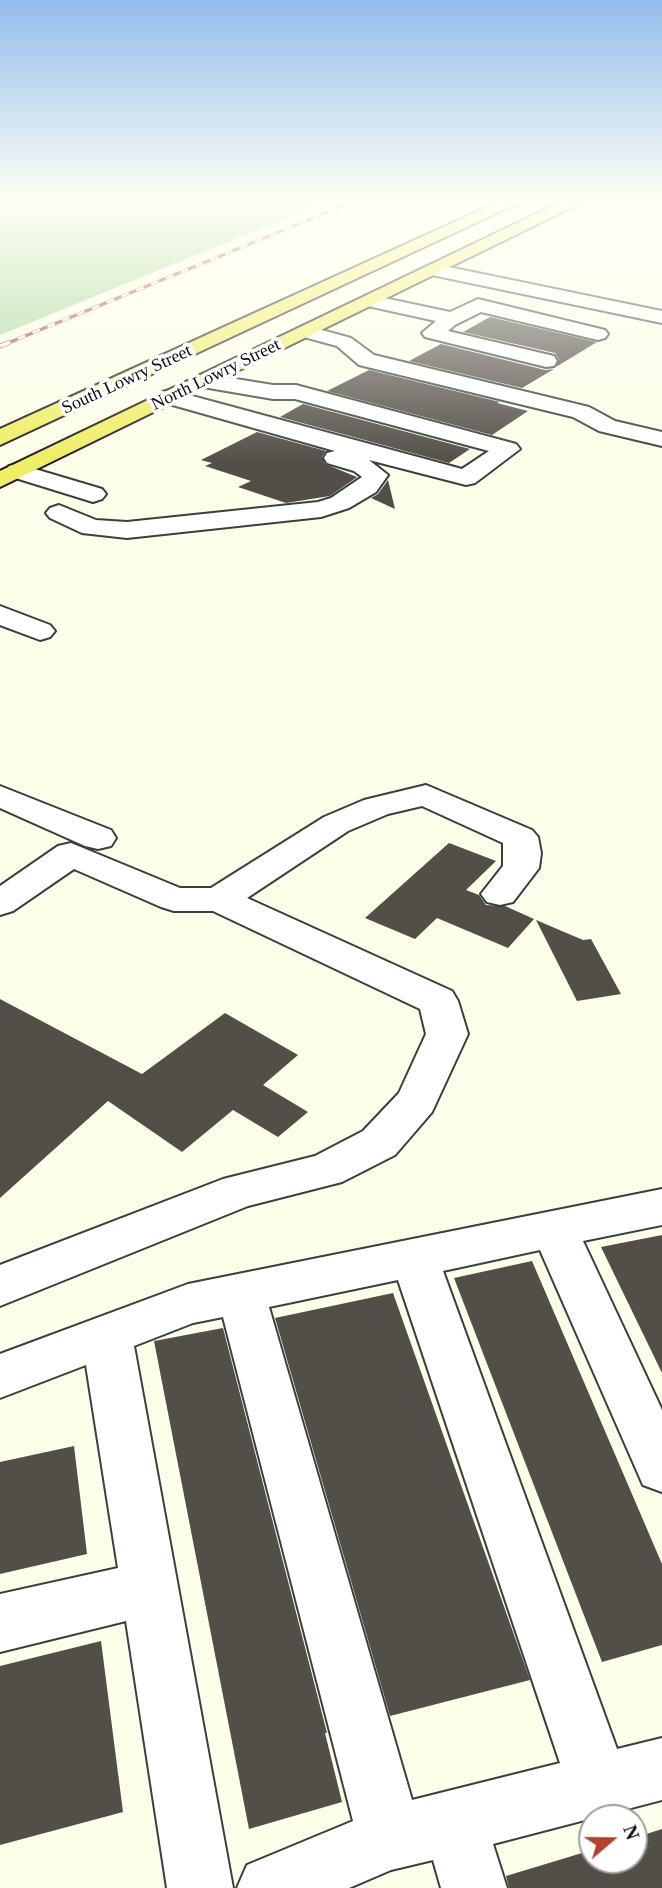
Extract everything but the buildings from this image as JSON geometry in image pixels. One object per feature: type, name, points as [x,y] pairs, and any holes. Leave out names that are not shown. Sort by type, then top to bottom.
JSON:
[{"type":"main road","name":"South Lowry Street","points":[[0,438],[330,286]]},
{"type":"main road","name":"North Lowry Street","points":[[9,475],[401,286]]},
{"type":"main road","points":[[154,367],[205,381]]},
{"type":"lane","points":[[512,286],[662,317]]},
{"type":"lane","points":[[370,301],[453,319]]},
{"type":"lane","points":[[546,361],[432,333],[478,305],[598,334]]},
{"type":"lane","points":[[307,332],[344,342],[367,360],[581,412],[607,426],[662,439]]},
{"type":"lane","points":[[159,402],[293,433],[466,478],[508,449],[296,392],[273,392],[205,381]]},
{"type":"lane","points":[[59,513],[91,527],[127,530],[298,512],[340,503],[367,487],[376,475],[363,466],[159,402]]},
{"type":"lane","points":[[9,475],[93,494]]},
{"type":"lane","points":[[0,615],[40,631]]},
{"type":"lane","points":[[219,900],[263,874],[336,824],[376,807],[426,794],[520,837],[523,853],[521,868],[500,894]]},
{"type":"lane","points":[[0,796],[98,838]]},
{"type":"lane","points":[[0,903],[71,855],[174,899],[219,900],[438,1002],[447,1034],[417,1101],[379,1143],[326,1170],[239,1191],[0,1286]]},
{"type":"lane","points":[[0,1376],[188,1304],[662,1207]]},
{"type":"lane","points":[[554,1229],[662,1468]]},
{"type":"lane","points":[[414,1258],[599,1785]]},
{"type":"lane","points":[[241,1294],[390,1838]]},
{"type":"lane","points":[[107,1336],[200,1888]]},
{"type":"lane","points":[[0,1623],[149,1588]]},
{"type":"lane","points":[[270,1888],[390,1838],[662,1769]]},
{"type":"lane","points":[[454,1822],[474,1888]]},
{"type":"green space","points":[[0,286],[120,286],[0,335]]},
{"type":"railway","points":[[7,344],[147,286]]},
{"type":"railway","points":[[0,346],[7,344]]}]
